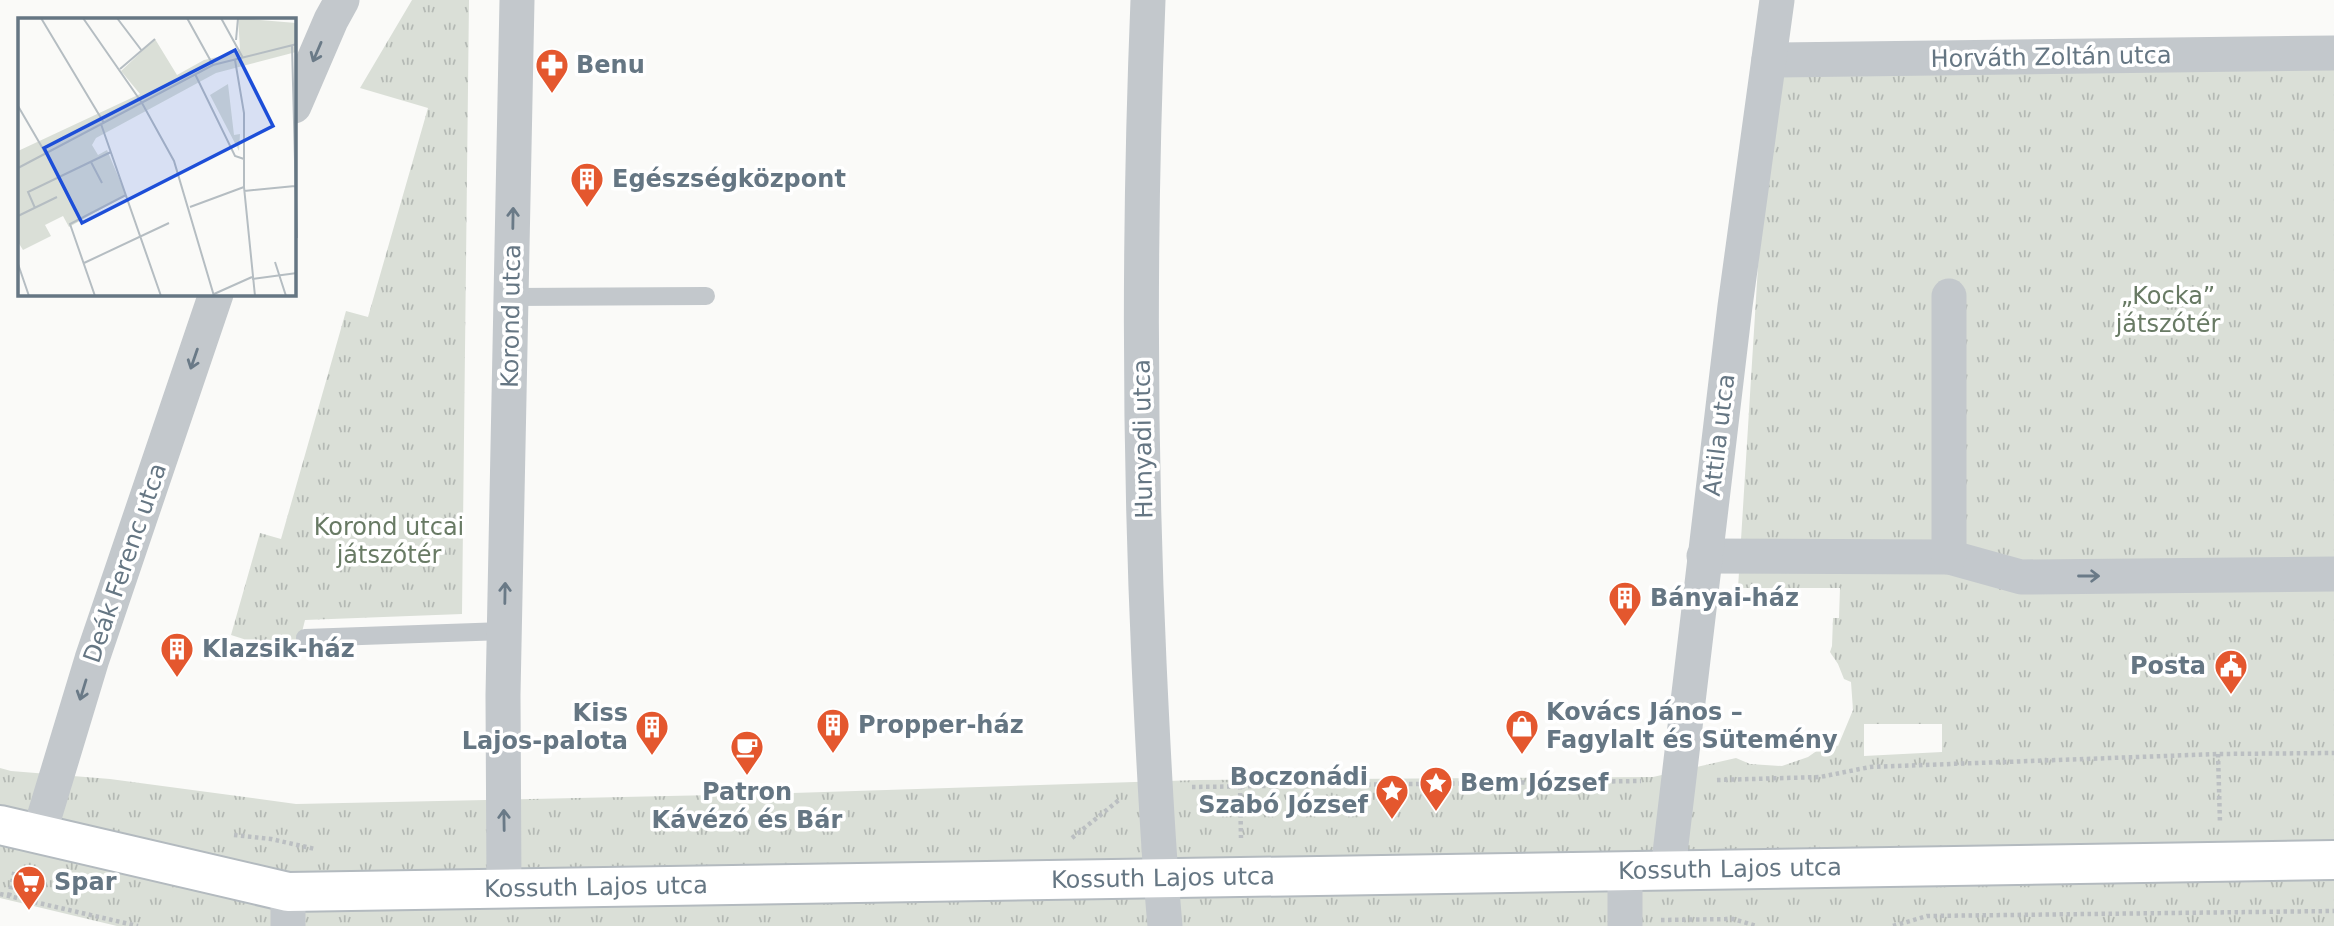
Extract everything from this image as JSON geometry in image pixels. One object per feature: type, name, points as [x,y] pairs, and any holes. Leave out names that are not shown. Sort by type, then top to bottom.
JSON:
[{"type":"street","points":[[296,101],[342,0]]},
{"type":"street","name":"Korond utca","points":[[504,888],[504,631],[517,0]]},
{"type":"street","name":"Hunyadi utca","points":[[1148,0],[1142,153],[1142,453],[1146,608],[1160,878],[1166,926]]},
{"type":"street","name":"Attila utca","points":[[1668,870],[1735,306],[1777,0]]},
{"type":"street","name":"Horváth Zoltán utca","points":[[1769,60],[2334,53]]},
{"type":"street","name":"Deák Ferenc utca","points":[[39,834],[92,659],[215,296]]},
{"type":"street","points":[[1949,296],[1949,556]]},
{"type":"street","points":[[1704,556],[1949,556],[2021,577],[2334,574]]},
{"type":"street","name":"Kossuth Lajos utca","points":[[0,825],[39,834],[288,909],[504,888],[2334,860]]},
{"type":"street","points":[[1625,871],[1625,924]]},
{"type":"lane","points":[[512,297],[706,296]]},
{"type":"lane","points":[[305,638],[504,631]]},
{"type":"path","points":[[230,835],[271,839],[327,852]]},
{"type":"path","points":[[0,894],[138,926]]},
{"type":"path","points":[[1894,926],[1927,916],[2334,911]]},
{"type":"path","points":[[1625,924],[1733,919],[1757,926]]},
{"type":"green space","name":"Korond utcai játszótér","points":[[412,0],[469,0],[462,614],[305,620],[296,656],[231,635],[260,533],[281,539],[346,311],[368,317],[428,108],[360,88]]},
{"type":"green space","name":"„Kocka” játszótér","points":[[2334,39],[2334,926],[117,926],[0,898],[0,768],[110,779],[296,804],[760,794],[1198,780],[1653,777],[1736,758],[1750,764],[1782,766],[1808,757],[1818,750],[1825,740],[1838,746],[1853,710],[1851,682],[1844,679],[1830,652],[1833,618],[1839,618],[1840,588],[1738,588],[1771,57]],"holes":[[[1864,724],[1942,724],[1942,752],[1864,756]]]},
{"type":"place","name":"Benu","points":[[552,95]]},
{"type":"place","name":"Egészségközpont","points":[[587,209]]},
{"type":"place","name":"Bányai-ház","points":[[1625,628]]},
{"type":"place","name":"Klazsik-ház","points":[[177,679]]},
{"type":"place","name":"Posta","points":[[2231,696]]},
{"type":"place","name":"Propper-ház","points":[[833,755]]},
{"type":"place","name":"Kovács János – Fagylalt és Sütemény","points":[[1522,756]]},
{"type":"place","name":"Kiss Lajos-palota","points":[[652,757]]},
{"type":"place","name":"Patron Kávézó és Bár","points":[[747,777]]},
{"type":"place","name":"Bem József","points":[[1436,813]]},
{"type":"place","name":"Boczonádi Szabó József","points":[[1392,821]]},
{"type":"place","name":"Spar","points":[[29,912]]}]
